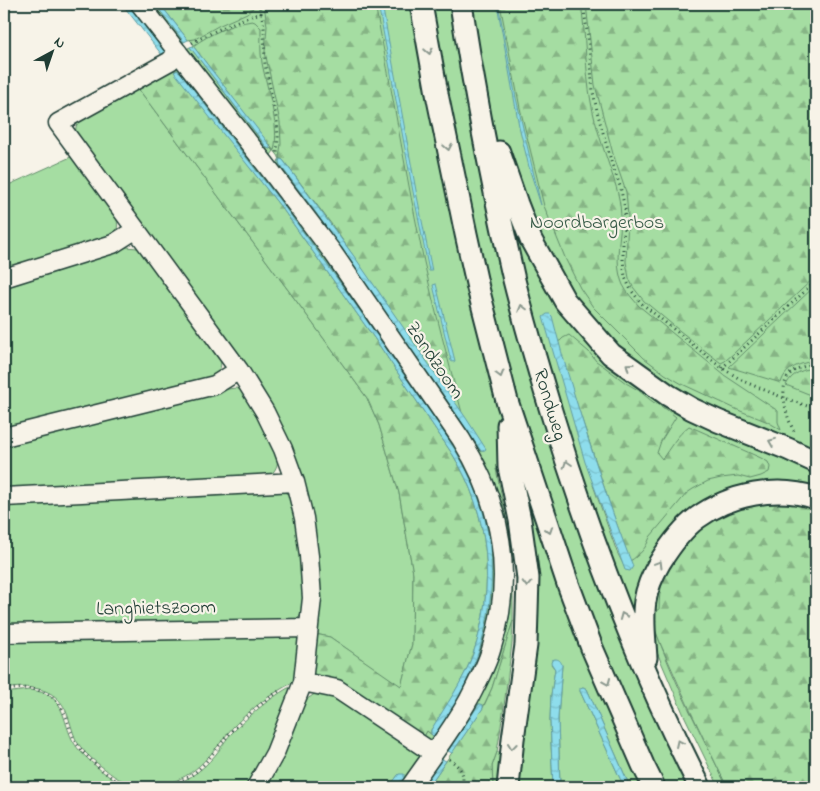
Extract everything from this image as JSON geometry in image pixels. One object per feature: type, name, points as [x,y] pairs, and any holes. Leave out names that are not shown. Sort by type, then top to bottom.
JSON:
[{"type":"main road","name":"Rondweg","points":[[421,4],[466,234],[480,298],[507,401],[568,584],[592,648],[654,787]]},
{"type":"main road","name":"Rondweg","points":[[461,4],[489,162],[515,281],[538,370],[566,463],[590,531],[648,678],[700,787]]},
{"type":"main road","points":[[471,69],[516,204],[531,240],[565,301],[612,354],[668,395],[718,421],[816,462]]},
{"type":"main road","points":[[507,401],[509,467],[520,520],[528,578],[526,645],[508,787]]},
{"type":"main road","points":[[648,678],[644,627],[645,600],[652,575],[670,544],[696,519],[734,499],[764,493],[802,493],[816,498]]},
{"type":"street","name":"Zandzoom","points":[[140,4],[333,253],[474,459],[495,512],[501,544],[503,581],[500,615],[491,651],[469,699],[410,787]]},
{"type":"street","points":[[178,52],[170,61],[58,123],[239,370],[265,412],[295,482],[304,518],[312,598],[303,684],[275,753],[256,787]]},
{"type":"street","points":[[4,278],[113,244],[135,230]]},
{"type":"street","points":[[4,437],[215,385],[239,370]]},
{"type":"street","points":[[4,497],[295,482]]},
{"type":"street","name":"Langhietszoom","points":[[4,633],[308,628]]},
{"type":"street","points":[[303,684],[337,689],[435,751]]},
{"type":"path","points":[[260,4],[264,26],[264,64],[278,122],[277,151],[274,160],[267,166]]},
{"type":"path","points":[[583,4],[593,92],[625,209],[623,260],[631,290],[641,303],[722,368],[745,382],[816,409]]},
{"type":"path","points":[[178,52],[219,29],[261,13]]},
{"type":"path","points":[[722,368],[816,281]]},
{"type":"path","points":[[796,433],[792,429],[787,416],[784,384],[788,376],[796,369],[816,363]]},
{"type":"path","points":[[4,691],[33,689],[49,695],[61,705],[74,739],[81,749],[102,769],[125,786],[159,787],[179,782],[190,776],[201,768],[233,730],[260,704],[290,686],[303,684]]},
{"type":"path","points":[[435,751],[460,768],[464,778],[462,787]]},
{"type":"green space","points":[[146,4],[155,4],[184,42],[177,44]]},
{"type":"green space","points":[[160,4],[255,4],[247,13],[195,39],[188,40]]},
{"type":"green space","name":"Noordbargerbos","points":[[163,4],[816,4],[816,787],[655,629],[680,689],[727,787],[719,787],[638,615],[688,787],[665,787],[610,663],[560,536],[547,555],[563,599],[644,787],[630,787],[587,689],[583,687],[580,691],[624,787],[560,787],[558,718],[562,665],[551,664],[555,669],[550,720],[553,787],[512,787],[522,595],[502,787],[493,787],[492,766],[497,752],[500,752],[513,670],[517,620],[511,528],[505,494],[496,469],[510,536],[513,621],[492,688],[483,707],[483,705],[479,704],[446,754],[440,749],[495,651],[496,502],[277,169],[277,164],[279,160],[280,158]],"holes":[[[279,160],[483,451],[476,444],[316,213],[280,165]],[[601,473],[632,559],[630,561],[633,566],[626,570],[617,552],[593,485]]]},
{"type":"green space","points":[[264,4],[375,4],[424,262],[462,413],[332,225],[283,160],[279,158],[281,144],[280,122],[265,52],[267,26]]},
{"type":"green space","points":[[500,4],[581,4],[591,102],[620,204],[621,220],[618,261],[623,285],[639,306],[724,375],[778,411],[778,422],[781,430],[768,422],[682,384],[665,374],[644,358],[593,307],[580,288],[566,260],[544,206],[520,108]]},
{"type":"green space","points":[[586,4],[816,4],[816,276],[721,363],[644,301],[633,287],[629,278],[626,262],[628,217],[626,192],[613,154],[595,85]]},
{"type":"green space","points":[[252,21],[261,28],[262,63],[274,119],[274,151],[193,46],[221,30],[236,24]]},
{"type":"green space","points":[[190,47],[267,148],[271,148],[274,151],[271,155],[267,157],[183,51]]},
{"type":"green space","points":[[181,62],[222,114],[451,431],[486,501],[499,579],[486,652],[436,742],[422,740],[427,731],[433,736],[451,712],[470,673],[478,656],[490,598],[491,555],[485,521],[474,486],[454,448],[389,351],[316,249],[181,73],[177,70],[174,72],[172,68]]},
{"type":"green space","points":[[172,68],[284,211],[377,342],[453,455],[475,502],[482,526],[486,552],[487,578],[480,629],[473,654],[460,684],[431,730],[431,734],[427,731],[422,740],[320,681],[309,669],[315,634],[330,637],[401,686],[412,644],[413,573],[399,493],[379,425],[367,398],[137,87]]},
{"type":"green space","points":[[137,87],[367,398],[379,425],[399,493],[413,573],[412,644],[401,687],[330,637],[315,634],[292,457],[75,137],[79,118]]},
{"type":"green space","points":[[73,156],[115,213],[118,225],[114,236],[4,273],[4,187]]},
{"type":"green space","points":[[127,247],[137,248],[143,252],[220,357],[221,366],[218,373],[214,378],[4,431],[4,286]]},
{"type":"green space","points":[[816,285],[816,360],[790,369],[783,377],[781,383],[729,367]]},
{"type":"green space","points":[[569,335],[589,352],[596,361],[676,417],[661,441],[657,453],[662,459],[677,437],[689,426],[768,462],[769,472],[750,479],[738,476],[721,478],[708,481],[693,489],[687,493],[650,537],[642,551],[630,561],[567,374],[558,341]]},
{"type":"green space","points":[[816,367],[816,397],[786,385],[795,374]]},
{"type":"green space","points":[[236,388],[246,392],[278,456],[276,468],[268,477],[4,490],[4,444]]},
{"type":"green space","points":[[283,491],[292,499],[304,569],[303,611],[294,621],[4,627],[4,503]]},
{"type":"green space","points":[[782,501],[816,507],[816,787],[727,787],[661,645],[655,629],[654,612],[659,610],[662,583],[667,572],[683,544],[694,532],[729,512],[755,505]]},
{"type":"green space","points":[[513,621],[504,706],[497,752],[492,766],[493,787],[428,787],[483,708],[492,688]]},
{"type":"green space","points":[[302,635],[294,682],[269,697],[247,714],[191,773],[160,785],[137,784],[121,780],[93,759],[76,740],[66,711],[55,696],[40,689],[22,687],[4,689],[4,639]]},
{"type":"green space","points":[[288,688],[292,688],[284,714],[250,787],[169,787],[191,777],[204,767],[245,720]]},
{"type":"green space","points":[[29,690],[42,692],[52,697],[58,704],[73,741],[79,750],[99,769],[124,787],[4,787],[4,693]]},
{"type":"green space","points":[[316,693],[334,694],[420,753],[422,763],[405,787],[398,787],[404,779],[399,774],[389,787],[263,787],[300,704]]},
{"type":"water","points":[[122,4],[128,4],[166,53],[162,55]]},
{"type":"water","points":[[155,4],[160,4],[188,40],[184,42]]},
{"type":"water","points":[[378,4],[382,4],[432,271],[429,271],[414,197]]},
{"type":"water","points":[[497,4],[516,98],[541,205],[519,126]]},
{"type":"water","points":[[193,46],[266,140],[270,149],[267,148],[190,47]]},
{"type":"water","points":[[177,70],[281,202],[360,310],[455,450],[479,499],[489,541],[491,563],[489,606],[485,628],[480,649],[460,695],[450,715],[433,736],[431,730],[454,693],[473,654],[485,603],[487,578],[486,552],[482,526],[475,502],[453,455],[377,342],[284,211],[174,72]]},
{"type":"water","points":[[280,159],[283,160],[356,259],[486,449],[481,451],[316,213],[280,165]]},
{"type":"water","points":[[436,284],[455,361],[453,362],[451,361],[433,285]]},
{"type":"water","points":[[547,314],[552,316],[594,457],[633,566],[630,571],[625,570],[585,462],[543,317]]},
{"type":"water","points":[[555,659],[560,660],[562,665],[558,718],[560,787],[553,787],[550,720],[555,669],[551,663]]},
{"type":"water","points":[[580,688],[587,689],[630,787],[624,787],[580,691]]},
{"type":"water","points":[[479,704],[483,705],[483,708],[452,753],[448,751]]},
{"type":"water","points":[[442,759],[446,761],[428,787],[423,787]]},
{"type":"water","points":[[399,774],[404,774],[404,779],[398,787],[389,787]]}]
